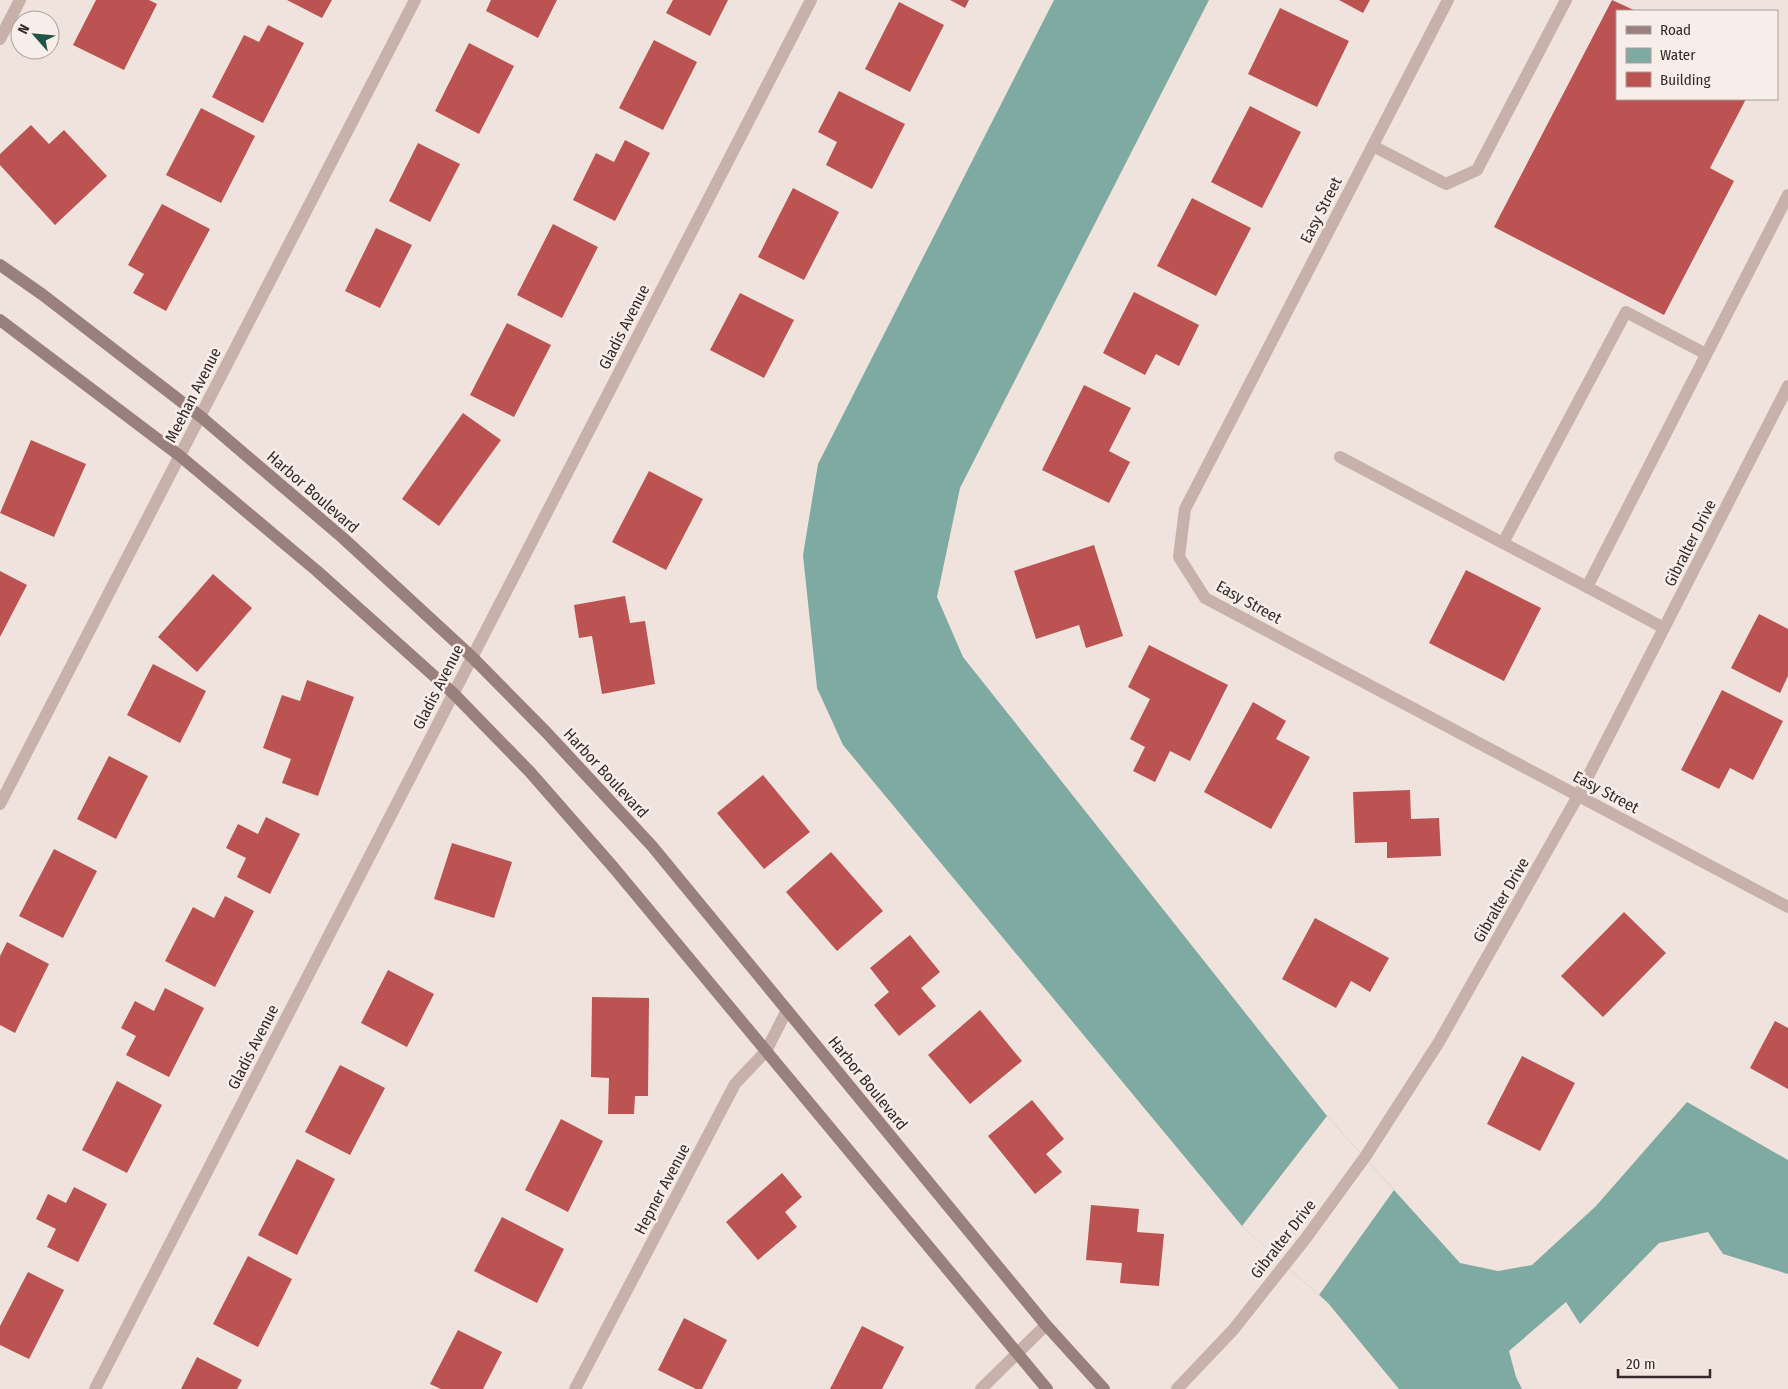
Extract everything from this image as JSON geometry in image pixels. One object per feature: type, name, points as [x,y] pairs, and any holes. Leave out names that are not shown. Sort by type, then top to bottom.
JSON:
[{"type":"street","points":[[0,39],[20,0]]},
{"type":"street","name":"Meehan Avenue","points":[[0,804],[415,0]]},
{"type":"street","name":"Gladis Avenue","points":[[95,1389],[811,0]]},
{"type":"street","name":"Easy Street","points":[[1448,0],[1185,509],[1179,557],[1205,598],[1788,907]]},
{"type":"street","points":[[1373,146],[1446,184],[1478,170],[1566,0]]},
{"type":"street","points":[[1588,587],[1788,195]]},
{"type":"street","name":"Harbor Boulevard","points":[[0,265],[43,295],[200,416],[343,538],[472,656],[652,846],[1046,1325],[1104,1389]]},
{"type":"street","points":[[1503,543],[1626,312],[1706,354]]},
{"type":"street","points":[[0,320],[180,456],[316,571],[453,693],[530,772],[608,860],[1016,1354],[1047,1389]]},
{"type":"street","name":"Gibralter Drive","points":[[1177,1389],[1232,1330],[1285,1264],[1365,1158],[1439,1042],[1578,796],[1788,386]]},
{"type":"street","points":[[1340,457],[1664,628]]},
{"type":"street","name":"Hepner Avenue","points":[[576,1389],[735,1084],[766,1051],[787,1010]]},
{"type":"street","points":[[981,1389],[1046,1325]]},
{"type":"water","points":[[1054,0],[1209,0],[960,488],[937,597],[963,657],[1327,1116],[1460,1263],[1498,1271],[1532,1265],[1596,1206],[1687,1102],[1788,1160],[1788,1274],[1723,1254],[1708,1232],[1659,1243],[1580,1324],[1566,1302],[1509,1351],[1516,1377],[1522,1389],[1399,1389],[1328,1303],[1242,1226],[843,745],[817,688],[803,555],[818,464]]},
{"type":"pier","points":[[1327,1116],[1394,1190],[1319,1295],[1242,1226]]},
{"type":"building","points":[[96,0],[149,0],[157,4],[124,70],[73,45]]},
{"type":"building","points":[[287,0],[332,0],[322,18]]},
{"type":"building","points":[[491,0],[557,0],[538,38],[486,11]]},
{"type":"building","points":[[673,0],[728,0],[710,36],[666,13]]},
{"type":"building","points":[[950,0],[969,0],[965,8]]},
{"type":"building","points":[[1339,0],[1370,0],[1363,13]]},
{"type":"building","points":[[1612,0],[1634,10],[1616,10],[1616,100],[1745,100],[1710,168],[1734,181],[1664,315],[1494,227]]},
{"type":"building","points":[[899,2],[944,25],[910,92],[865,69]]},
{"type":"building","points":[[1280,8],[1349,41],[1317,107],[1248,74]]},
{"type":"building","points":[[268,25],[304,43],[263,123],[212,97],[244,35],[259,42]]},
{"type":"building","points":[[654,40],[697,62],[663,130],[619,108]]},
{"type":"building","points":[[469,43],[514,66],[479,134],[435,111]]},
{"type":"building","points":[[839,91],[905,124],[872,189],[826,165],[837,142],[818,132]]},
{"type":"building","points":[[1250,106],[1301,132],[1262,208],[1211,182]]},
{"type":"building","points":[[201,108],[255,136],[221,203],[166,175]]},
{"type":"building","points":[[31,125],[49,144],[64,130],[107,176],[55,225],[0,165],[0,154]]},
{"type":"building","points":[[625,140],[650,153],[615,221],[573,200],[596,153],[614,162]]},
{"type":"building","points":[[418,143],[460,164],[430,222],[389,201]]},
{"type":"building","points":[[793,188],[839,212],[804,280],[758,257]]},
{"type":"building","points":[[1192,198],[1251,228],[1216,296],[1157,266]]},
{"type":"building","points":[[162,204],[210,229],[166,311],[133,293],[144,274],[128,265]]},
{"type":"building","points":[[553,224],[598,247],[562,318],[517,295]]},
{"type":"building","points":[[376,228],[412,245],[380,308],[345,291]]},
{"type":"building","points":[[1134,292],[1199,325],[1179,366],[1156,354],[1145,375],[1103,353]]},
{"type":"building","points":[[740,293],[794,320],[764,378],[710,350]]},
{"type":"building","points":[[507,323],[551,345],[514,417],[470,395]]},
{"type":"building","points":[[1084,385],[1131,408],[1109,451],[1130,462],[1109,503],[1042,470]]},
{"type":"building","points":[[463,413],[501,440],[439,526],[402,499]]},
{"type":"building","points":[[31,440],[86,464],[54,537],[0,513]]},
{"type":"building","points":[[649,471],[703,499],[666,570],[612,542]]},
{"type":"building","points":[[1094,545],[1123,636],[1086,648],[1079,625],[1036,639],[1014,571]]},
{"type":"building","points":[[1466,570],[1541,608],[1504,681],[1429,643]]},
{"type":"building","points":[[0,571],[27,585],[0,637]]},
{"type":"building","points":[[213,574],[252,608],[197,672],[158,637]]},
{"type":"building","points":[[625,596],[630,623],[645,621],[655,684],[602,694],[592,636],[579,638],[574,605]]},
{"type":"building","points":[[1759,614],[1788,629],[1788,676],[1780,693],[1731,668]]},
{"type":"building","points":[[1149,645],[1228,685],[1190,761],[1170,751],[1155,782],[1133,771],[1145,747],[1130,739],[1150,699],[1128,687]]},
{"type":"building","points":[[153,664],[206,691],[180,743],[127,715]]},
{"type":"building","points":[[307,680],[354,697],[318,796],[282,783],[291,759],[263,748],[282,695],[300,701]]},
{"type":"building","points":[[1722,690],[1783,721],[1753,780],[1730,768],[1719,789],[1681,770]]},
{"type":"building","points":[[1253,702],[1286,721],[1276,739],[1310,757],[1271,829],[1204,792]]},
{"type":"building","points":[[109,756],[148,776],[116,839],[77,819]]},
{"type":"building","points":[[763,775],[810,832],[764,869],[717,813]]},
{"type":"building","points":[[1410,790],[1411,819],[1439,818],[1441,856],[1387,858],[1387,842],[1355,843],[1353,792]]},
{"type":"building","points":[[266,817],[300,834],[270,894],[237,877],[246,858],[226,848],[238,824],[258,834]]},
{"type":"building","points":[[452,843],[512,862],[494,918],[434,899]]},
{"type":"building","points":[[54,849],[97,871],[63,938],[19,916]]},
{"type":"building","points":[[831,852],[883,911],[837,951],[786,892]]},
{"type":"building","points":[[225,896],[254,911],[215,987],[165,961],[193,907],[214,918]]},
{"type":"building","points":[[1624,912],[1666,953],[1603,1017],[1561,976]]},
{"type":"building","points":[[1315,918],[1389,958],[1370,992],[1351,981],[1336,1008],[1282,979]]},
{"type":"building","points":[[910,935],[940,972],[921,988],[936,1006],[899,1036],[874,1005],[889,992],[870,968]]},
{"type":"building","points":[[7,942],[49,964],[15,1033],[0,1025],[0,956]]},
{"type":"building","points":[[388,970],[434,994],[407,1047],[361,1023]]},
{"type":"building","points":[[165,988],[204,1008],[169,1077],[126,1055],[136,1036],[121,1028],[135,1001],[154,1011]]},
{"type":"building","points":[[592,997],[649,998],[648,1096],[635,1096],[634,1114],[608,1114],[609,1078],[591,1077]]},
{"type":"building","points":[[980,1010],[1022,1061],[970,1104],[928,1055]]},
{"type":"building","points":[[1775,1021],[1788,1028],[1788,1089],[1750,1068]]},
{"type":"building","points":[[1522,1056],[1575,1083],[1540,1151],[1487,1124]]},
{"type":"building","points":[[340,1065],[385,1088],[350,1155],[305,1132]]},
{"type":"building","points":[[117,1081],[162,1105],[127,1173],[82,1150]]},
{"type":"building","points":[[1032,1100],[1064,1139],[1046,1154],[1062,1172],[1035,1194],[988,1136]]},
{"type":"building","points":[[561,1119],[603,1141],[568,1212],[525,1190]]},
{"type":"building","points":[[297,1159],[335,1179],[297,1255],[258,1235]]},
{"type":"building","points":[[782,1173],[802,1197],[785,1212],[797,1227],[758,1260],[726,1222]]},
{"type":"building","points":[[74,1187],[107,1204],[78,1262],[47,1247],[56,1229],[36,1219],[48,1194],[66,1203]]},
{"type":"building","points":[[1091,1205],[1139,1209],[1137,1232],[1164,1234],[1159,1286],[1120,1283],[1122,1263],[1086,1260]]},
{"type":"building","points":[[502,1217],[564,1249],[537,1303],[474,1271]]},
{"type":"building","points":[[248,1256],[292,1279],[258,1347],[213,1324]]},
{"type":"building","points":[[28,1272],[64,1290],[29,1359],[0,1345],[0,1326]]},
{"type":"building","points":[[684,1318],[727,1340],[702,1389],[696,1389],[658,1370]]},
{"type":"building","points":[[862,1326],[904,1347],[882,1389],[830,1389]]},
{"type":"building","points":[[458,1330],[502,1352],[483,1389],[441,1389],[430,1384]]},
{"type":"building","points":[[197,1357],[242,1380],[237,1389],[181,1389]]}]
